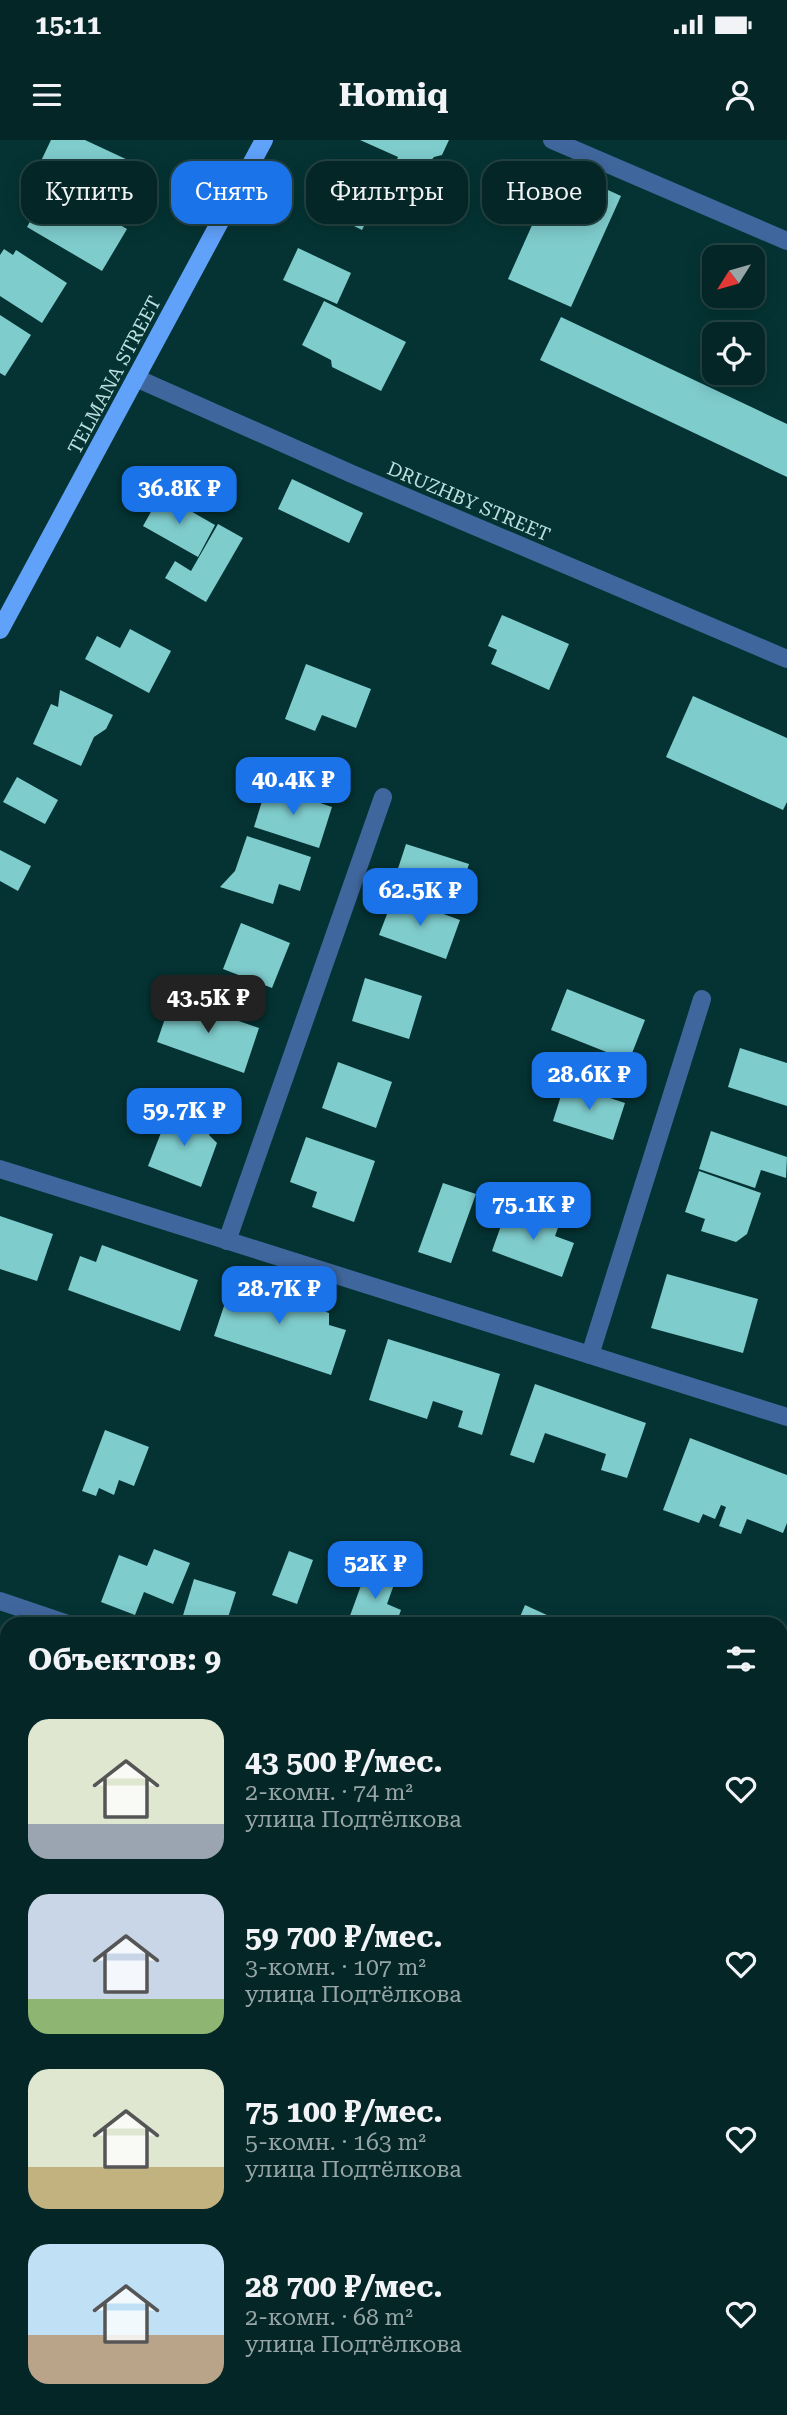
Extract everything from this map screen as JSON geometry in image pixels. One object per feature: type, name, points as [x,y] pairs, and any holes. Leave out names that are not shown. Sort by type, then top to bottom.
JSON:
[{"type":"main road","name":"TELMANA STREET","points":[[0,630],[264,140]]},
{"type":"street","points":[[552,140],[787,241]]},
{"type":"street","name":"DRUZHBY STREET","points":[[136,378],[352,474],[787,658]]},
{"type":"street","points":[[227,1241],[383,797]]},
{"type":"street","points":[[590,1355],[702,999]]},
{"type":"street","points":[[0,1169],[787,1418]]},
{"type":"street","points":[[0,1601],[47,1617]]},
{"type":"building","points":[[51,140],[85,140],[130,161],[41,161]]},
{"type":"building","points":[[360,140],[449,140],[442,155],[430,161],[396,161],[398,157]]},
{"type":"building","points":[[606,189],[621,196],[571,307],[508,279],[533,224],[606,224]]},
{"type":"building","points":[[29,224],[118,224],[127,229],[102,271],[27,227]]},
{"type":"building","points":[[350,224],[365,224],[362,230]]},
{"type":"building","points":[[298,248],[351,273],[337,304],[283,280]]},
{"type":"building","points":[[4,249],[13,255],[16,250],[67,283],[42,323],[0,296],[0,255]]},
{"type":"building","points":[[324,301],[406,342],[381,391],[332,367],[331,360],[302,345]]},
{"type":"building","points":[[0,315],[31,335],[5,376],[0,373]]},
{"type":"building","points":[[561,317],[787,424],[787,477],[540,360]]},
{"type":"building","points":[[292,479],[363,513],[349,543],[278,509]]},
{"type":"building","points":[[161,494],[215,525],[198,557],[143,526]]},
{"type":"building","points":[[218,524],[243,538],[206,602],[165,578],[175,561],[191,571]]},
{"type":"building","points":[[502,615],[569,644],[549,690],[491,664],[497,650],[488,646]]},
{"type":"building","points":[[130,629],[171,651],[149,693],[85,659],[97,636],[120,648]]},
{"type":"building","points":[[306,664],[371,689],[356,728],[322,715],[315,731],[285,719]]},
{"type":"building","points":[[60,690],[113,715],[106,729],[94,737],[81,766],[33,744],[51,704],[58,707]]},
{"type":"building","points":[[693,696],[787,738],[787,802],[783,810],[666,757]]},
{"type":"building","points":[[17,777],[58,800],[45,824],[3,802]]},
{"type":"building","points":[[267,785],[332,807],[319,848],[254,827]]},
{"type":"building","points":[[247,836],[311,857],[300,891],[279,884],[273,904],[220,887],[235,871]]},
{"type":"building","points":[[406,844],[469,864],[455,907],[392,887]]},
{"type":"building","points":[[0,850],[31,866],[18,891],[0,881]]},
{"type":"building","points":[[394,896],[460,920],[446,959],[379,935]]},
{"type":"building","points":[[241,923],[290,943],[272,988],[223,969]]},
{"type":"building","points":[[365,978],[422,996],[409,1039],[352,1021]]},
{"type":"building","points":[[567,989],[645,1020],[629,1061],[551,1030]]},
{"type":"building","points":[[172,998],[259,1028],[244,1073],[157,1042]]},
{"type":"building","points":[[740,1048],[787,1063],[787,1106],[728,1087]]},
{"type":"building","points":[[338,1062],[392,1082],[376,1128],[322,1108]]},
{"type":"building","points":[[565,1083],[625,1103],[613,1140],[553,1121]]},
{"type":"building","points":[[171,1107],[214,1124],[209,1135],[217,1143],[201,1187],[148,1166]]},
{"type":"building","points":[[711,1131],[787,1157],[786,1178],[761,1170],[755,1188],[699,1169]]},
{"type":"building","points":[[306,1137],[375,1161],[354,1222],[312,1207],[317,1192],[290,1182]]},
{"type":"building","points":[[699,1171],[761,1193],[747,1234],[736,1242],[701,1231],[705,1219],[685,1212]]},
{"type":"building","points":[[443,1183],[476,1194],[451,1263],[418,1252]]},
{"type":"building","points":[[508,1206],[559,1225],[555,1236],[574,1243],[562,1277],[492,1251]]},
{"type":"building","points":[[0,1216],[53,1234],[37,1281],[0,1269]]},
{"type":"building","points":[[102,1245],[198,1280],[180,1331],[68,1290],[80,1256],[96,1262]]},
{"type":"building","points":[[236,1270],[263,1279],[260,1289],[329,1313],[329,1325],[346,1330],[331,1375],[214,1336]]},
{"type":"building","points":[[667,1274],[758,1299],[743,1353],[651,1328]]},
{"type":"building","points":[[388,1339],[500,1374],[482,1435],[458,1427],[463,1411],[433,1401],[427,1419],[369,1400]]},
{"type":"building","points":[[535,1384],[646,1423],[627,1478],[601,1470],[606,1454],[545,1433],[534,1463],[510,1455]]},
{"type":"building","points":[[105,1430],[149,1447],[134,1486],[119,1480],[114,1495],[99,1488],[96,1496],[82,1491]]},
{"type":"building","points":[[690,1438],[787,1475],[787,1523],[783,1533],[747,1519],[741,1534],[719,1526],[726,1507],[721,1505],[715,1519],[703,1514],[699,1523],[663,1510]]},
{"type":"building","points":[[154,1549],[190,1563],[173,1604],[144,1592],[135,1615],[101,1602],[119,1555],[147,1566]]},
{"type":"building","points":[[289,1551],[313,1560],[297,1604],[272,1595]]},
{"type":"building","points":[[367,1569],[396,1579],[387,1604],[401,1610],[398,1617],[350,1617]]},
{"type":"building","points":[[194,1579],[236,1592],[228,1617],[183,1617]]},
{"type":"building","points":[[525,1605],[551,1617],[520,1617]]}]
